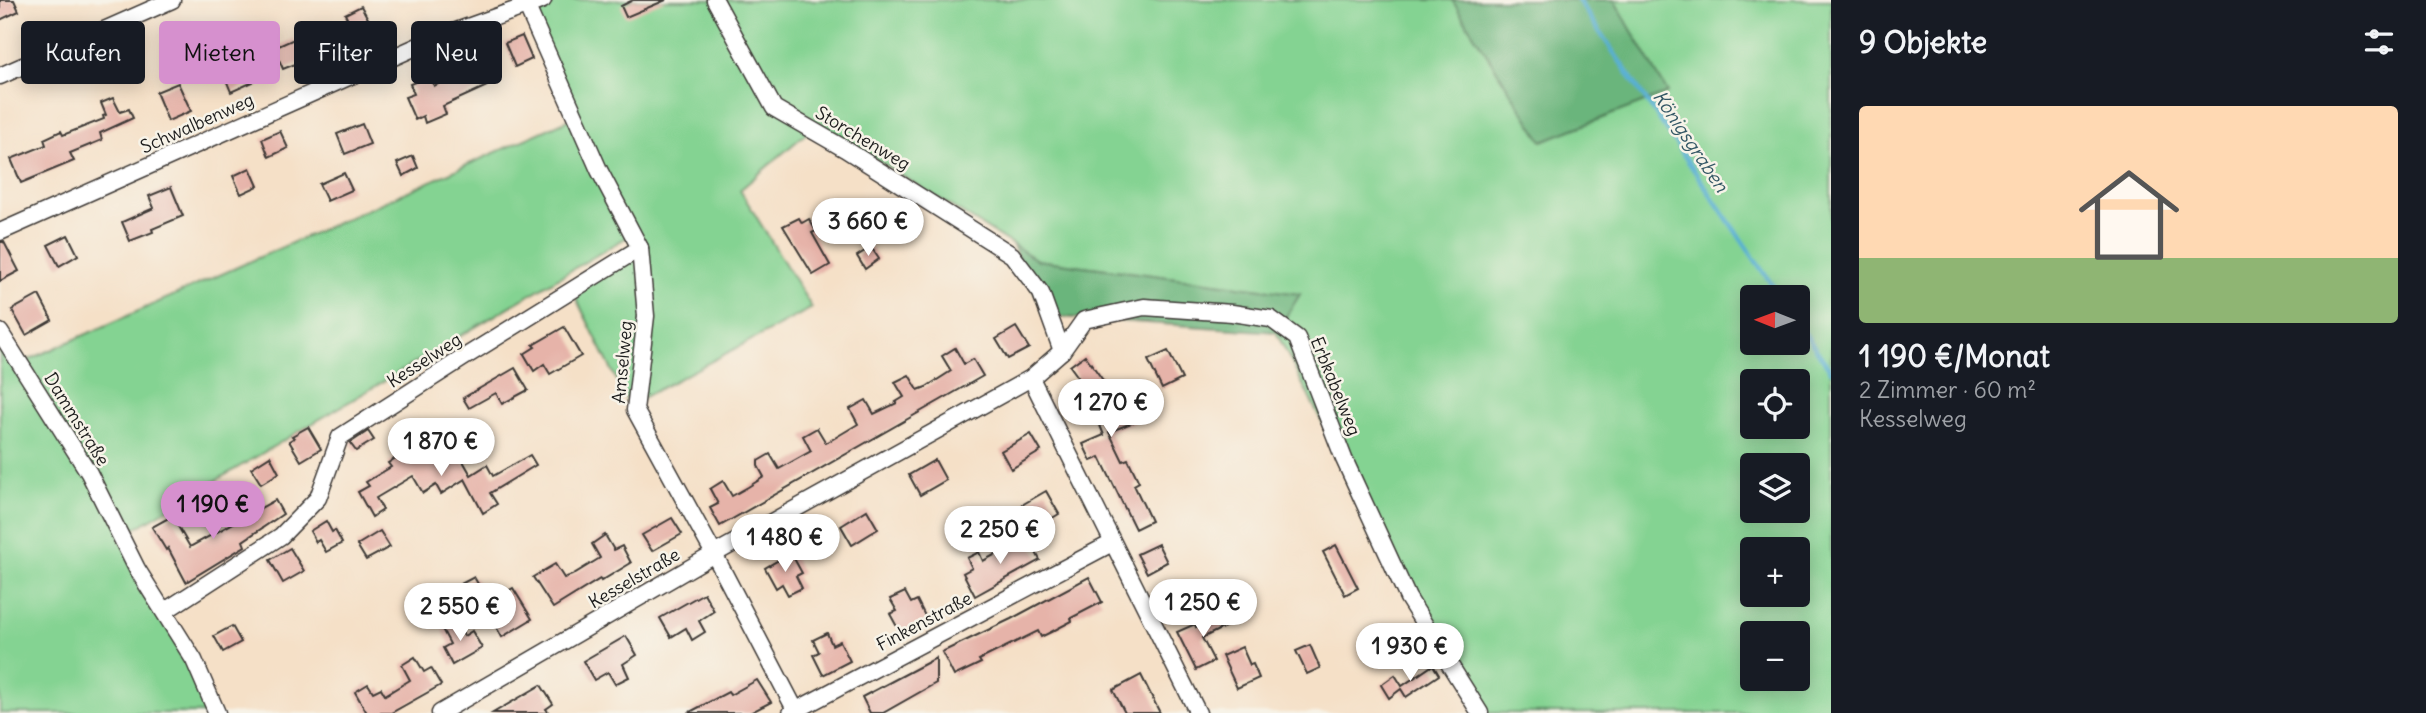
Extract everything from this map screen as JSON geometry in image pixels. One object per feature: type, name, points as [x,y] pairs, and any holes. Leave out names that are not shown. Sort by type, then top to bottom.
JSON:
[{"type":"street","points":[[0,76],[173,0]]},
{"type":"street","points":[[526,3],[543,0]]},
{"type":"street","name":"Storchenweg","points":[[715,0],[774,108],[845,149],[1013,255],[1041,293],[1062,351]]},
{"type":"street","name":"Schwalbenweg","points":[[0,232],[434,39],[526,3]]},
{"type":"street","name":"Amselweg","points":[[526,3],[599,170],[640,248],[646,316],[635,410],[714,554],[795,712]]},
{"type":"street","name":"Kesselweg","points":[[164,611],[281,536],[318,498],[340,437],[640,248]]},
{"type":"street","name":"Erbkabelweg","points":[[1031,378],[1062,351],[1084,320],[1144,307],[1232,313],[1271,319],[1297,338],[1344,459],[1408,598],[1480,713]]},
{"type":"street","name":"Dammstraße","points":[[0,332],[89,474],[137,569],[194,660],[217,713]]},
{"type":"street","points":[[1031,378],[1198,713]]},
{"type":"street","name":"Kesselstraße","points":[[440,713],[714,554],[1031,378]]},
{"type":"street","name":"Finkenstraße","points":[[795,712],[1112,543]]},
{"type":"green space","points":[[548,0],[1452,0],[1542,141],[1667,93],[1614,0],[1831,0],[1831,713],[1485,713],[1408,590],[1276,332],[1300,294],[1037,260],[818,123],[740,190],[812,308],[629,405],[571,288],[633,244],[629,236],[119,538],[165,611],[212,713],[0,713],[0,337],[17,365],[577,116],[530,8]]},
{"type":"green space","points":[[1452,0],[1614,0],[1668,93],[1542,141]]},
{"type":"green space","points":[[1012,244],[1037,260],[1300,294],[1276,332],[1046,316]]},
{"type":"building","points":[[0,0],[14,0],[19,11],[0,20]]},
{"type":"building","points":[[633,0],[666,0],[626,17],[621,6]]},
{"type":"building","points":[[361,6],[369,21],[348,21],[345,14]]},
{"type":"building","points":[[522,36],[532,59],[515,67],[505,43]]},
{"type":"building","points":[[294,39],[294,65],[283,69],[280,62],[280,45]]},
{"type":"building","points":[[178,84],[191,111],[168,121],[156,92]]},
{"type":"building","points":[[228,84],[249,84],[231,92]]},
{"type":"building","points":[[410,84],[487,86],[443,106],[446,114],[425,123],[423,116],[415,120],[405,97],[414,94]]},
{"type":"building","points":[[113,98],[120,112],[129,109],[133,118],[100,133],[102,140],[70,153],[74,161],[21,183],[11,159],[46,145],[44,139],[61,131],[63,135],[104,119],[103,116],[106,115],[101,103]]},
{"type":"building","points":[[362,124],[370,144],[345,154],[337,134]]},
{"type":"building","points":[[280,131],[288,148],[269,157],[262,139]]},
{"type":"building","points":[[413,156],[418,168],[403,176],[397,163]]},
{"type":"building","points":[[250,168],[258,186],[241,194],[233,176]]},
{"type":"building","points":[[344,173],[352,190],[327,201],[319,184]]},
{"type":"building","points":[[171,187],[183,216],[130,241],[122,222],[154,208],[149,196]]},
{"type":"building","points":[[799,218],[802,223],[809,219],[816,231],[812,233],[830,265],[813,275],[783,226]]},
{"type":"building","points":[[68,235],[78,255],[59,266],[48,245]]},
{"type":"building","points":[[0,242],[4,242],[19,271],[0,281]]},
{"type":"building","points":[[871,247],[879,259],[865,269],[857,256]]},
{"type":"building","points":[[39,295],[52,320],[26,335],[12,310]]},
{"type":"building","points":[[564,327],[581,356],[550,374],[544,364],[534,371],[524,354],[535,347],[533,345]]},
{"type":"building","points":[[1016,327],[1029,348],[1008,359],[996,339]]},
{"type":"building","points":[[955,348],[964,364],[973,359],[983,376],[720,526],[710,508],[718,504],[710,489],[723,481],[732,496],[748,487],[764,477],[758,461],[770,454],[779,469],[811,451],[803,436],[817,428],[826,443],[858,424],[850,409],[866,400],[874,414],[897,403],[904,397],[895,382],[909,375],[918,390],[926,387],[951,371],[942,356]]},
{"type":"building","points":[[1168,351],[1182,379],[1162,389],[1148,360]]},
{"type":"building","points":[[1085,355],[1107,386],[1116,408],[1131,402],[1139,420],[1109,432],[1123,461],[1128,459],[1139,482],[1134,485],[1151,521],[1135,529],[1100,457],[1091,461],[1083,444],[1104,435],[1086,392],[1083,394],[1073,381],[1078,377],[1070,366]]},
{"type":"building","points":[[515,368],[528,390],[502,404],[496,393],[469,408],[463,398]]},
{"type":"building","points":[[308,427],[321,449],[301,461],[289,441],[294,438],[292,436]]},
{"type":"building","points":[[368,431],[374,440],[356,451],[350,443]]},
{"type":"building","points":[[1031,434],[1041,451],[1011,469],[1001,451]]},
{"type":"building","points":[[455,447],[471,475],[487,465],[493,476],[530,455],[536,465],[490,493],[497,504],[483,513],[465,479],[441,494],[436,485],[423,493],[413,476],[376,498],[383,510],[372,517],[358,492],[369,486],[366,482],[391,467],[388,463],[402,454],[405,458],[415,452],[418,458],[428,452],[436,459]]},
{"type":"building","points":[[270,456],[279,473],[261,484],[251,468]]},
{"type":"building","points":[[935,460],[946,480],[920,495],[909,475]]},
{"type":"building","points":[[1046,491],[1059,514],[1034,529],[1020,506]]},
{"type":"building","points":[[275,500],[283,514],[243,541],[245,546],[186,582],[168,548],[166,550],[152,527],[172,516],[190,547]]},
{"type":"building","points":[[867,510],[878,529],[852,545],[841,526]]},
{"type":"building","points":[[672,518],[682,534],[652,551],[642,535]]},
{"type":"building","points":[[326,521],[342,543],[326,552],[310,531]]},
{"type":"building","points":[[380,531],[390,547],[366,560],[357,545]]},
{"type":"building","points":[[605,535],[614,550],[622,546],[631,563],[553,608],[533,577],[555,564],[564,578],[572,575],[600,558],[592,544]]},
{"type":"building","points":[[1028,537],[1040,560],[975,596],[963,573],[972,568],[967,558],[979,552],[983,561]]},
{"type":"building","points":[[1158,544],[1167,562],[1147,573],[1137,554]]},
{"type":"building","points":[[1336,545],[1358,588],[1345,595],[1323,552]]},
{"type":"building","points":[[290,548],[304,571],[283,583],[270,560]]},
{"type":"building","points":[[791,553],[802,573],[796,576],[802,588],[788,595],[782,584],[776,588],[765,568]]},
{"type":"building","points":[[474,577],[485,596],[470,604],[459,585]]},
{"type":"building","points":[[1089,577],[1102,602],[1041,637],[1038,631],[979,660],[981,663],[954,676],[942,652]]},
{"type":"building","points":[[513,588],[532,619],[502,637],[492,620],[496,618],[487,603]]},
{"type":"building","points":[[905,592],[911,603],[917,600],[927,620],[901,634],[890,614],[897,611],[890,599]]},
{"type":"building","points":[[704,593],[714,611],[699,621],[705,632],[692,640],[686,628],[671,637],[660,618]]},
{"type":"building","points":[[1230,611],[1235,622],[1202,638],[1214,661],[1196,670],[1177,632],[1195,624],[1196,627]]},
{"type":"building","points":[[456,621],[464,636],[472,631],[482,648],[452,665],[443,648],[450,644],[442,629]]},
{"type":"building","points":[[232,626],[241,642],[223,652],[214,636]]},
{"type":"building","points":[[827,633],[832,645],[840,641],[850,661],[823,675],[813,655],[819,652],[813,640]]},
{"type":"building","points":[[626,636],[637,655],[623,664],[629,677],[615,684],[608,672],[594,680],[583,661]]},
{"type":"building","points":[[1310,645],[1320,668],[1307,674],[1296,651]]},
{"type":"building","points":[[1242,647],[1259,678],[1237,688],[1222,656]]},
{"type":"building","points":[[415,657],[424,672],[431,668],[441,685],[391,713],[367,713],[355,692],[368,684],[373,692],[381,688],[385,695],[410,680],[402,665]]},
{"type":"building","points":[[936,658],[936,683],[883,713],[870,713],[862,697]]},
{"type":"building","points":[[1433,665],[1439,675],[1406,697],[1401,689],[1389,698],[1381,685],[1395,675],[1402,686]]},
{"type":"building","points":[[1141,675],[1160,713],[1125,713],[1113,690]]},
{"type":"building","points":[[757,680],[771,702],[750,713],[688,713],[728,692],[730,695]]},
{"type":"building","points":[[541,685],[553,704],[546,709],[549,713],[493,713]]},
{"type":"waterway","name":"Königsgraben","points":[[1578,0],[1772,285]]},
{"type":"waterway","name":"Königsgraben","points":[[1810,341],[1831,371]]}]
